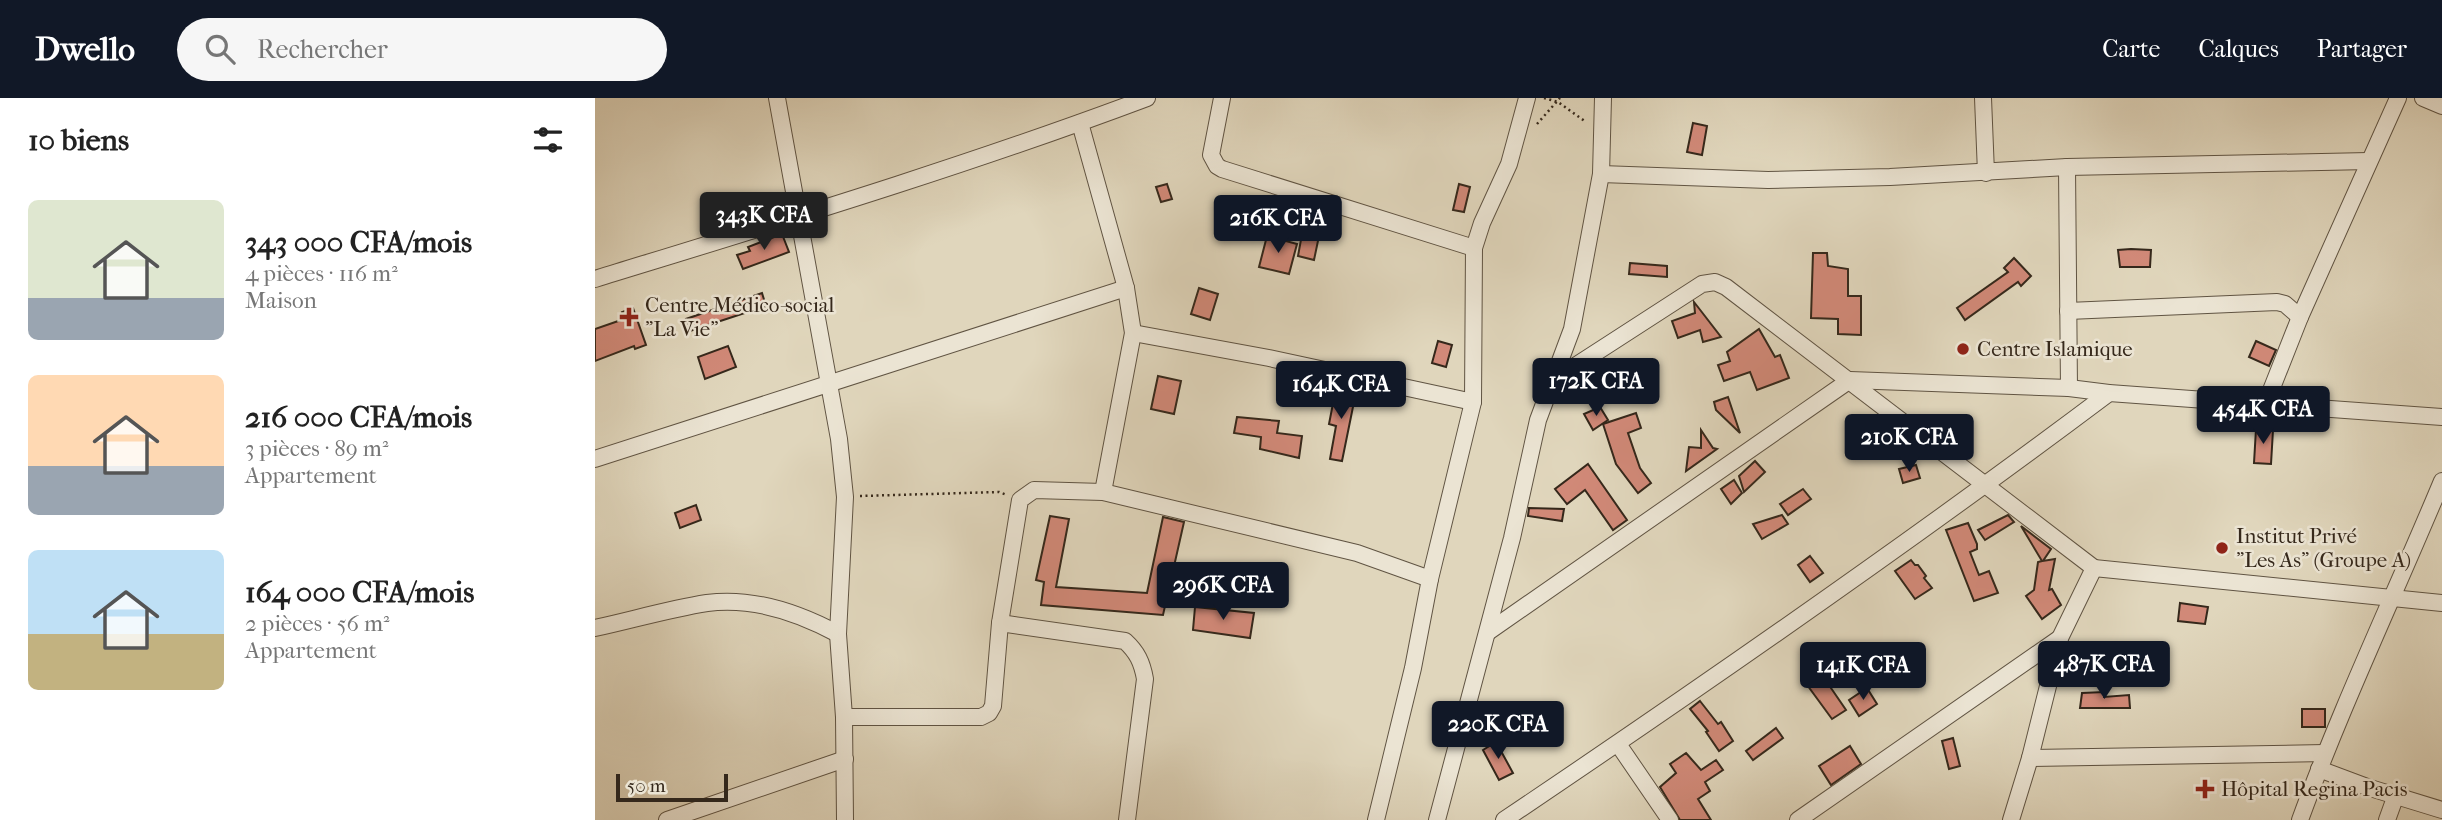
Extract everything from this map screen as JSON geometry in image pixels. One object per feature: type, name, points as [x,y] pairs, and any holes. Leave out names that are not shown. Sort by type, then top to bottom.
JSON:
[{"type":"street","points":[[777,98],[839,439],[845,497],[838,634],[844,717],[845,820]]},
{"type":"street","points":[[595,279],[798,216],[1080,123],[1147,98]]},
{"type":"street","points":[[1222,98],[1211,155],[1217,166],[1363,215],[1474,248]]},
{"type":"street","points":[[1376,820],[1473,402],[1474,248],[1515,147],[1527,98]]},
{"type":"street","points":[[1437,820],[1512,538],[1538,420],[1572,329],[1601,174],[1603,98]]},
{"type":"street","points":[[1983,98],[1986,173]]},
{"type":"street","points":[[2266,403],[2300,317],[2398,98]]},
{"type":"street","points":[[2423,98],[2442,106]]},
{"type":"street","points":[[1080,123],[1126,288],[1133,333],[1103,492]]},
{"type":"street","points":[[1601,174],[1768,180],[1986,173],[2067,167],[2369,161]]},
{"type":"street","points":[[2067,167],[2069,388]]},
{"type":"street","points":[[1552,380],[1702,284],[1715,282],[1726,287],[1850,380],[2094,568],[2442,604]]},
{"type":"street","points":[[595,458],[1126,288]]},
{"type":"street","points":[[2068,311],[2277,302],[2285,304],[2300,317]]},
{"type":"street","points":[[1133,333],[1282,361],[1473,402]]},
{"type":"street","points":[[1488,632],[1850,380],[2069,388],[2442,417]]},
{"type":"street","points":[[1504,820],[1618,744],[1986,485],[2109,393]]},
{"type":"street","points":[[2300,820],[2325,753],[2442,481]]},
{"type":"street","points":[[844,717],[981,717],[989,713],[993,706],[1000,624],[1020,500],[1034,490],[1103,492],[1357,553],[1430,579]]},
{"type":"street","points":[[2011,820],[2030,758],[2060,638],[2094,568]]},
{"type":"street","points":[[595,628],[709,603],[754,604],[794,614],[838,634]]},
{"type":"street","points":[[1000,624],[1125,641],[1136,652],[1143,665],[1145,678],[1128,820]]},
{"type":"street","points":[[1798,820],[2060,638]]},
{"type":"street","points":[[1618,744],[1669,820]]},
{"type":"street","points":[[2030,758],[2325,753]]},
{"type":"street","points":[[667,820],[845,758]]},
{"type":"street","points":[[2319,769],[2442,810]]},
{"type":"street","points":[[2387,820],[2396,795]]},
{"type":"path","points":[[1544,98],[1559,100],[1602,138]]},
{"type":"path","points":[[1515,147],[1559,100]]},
{"type":"path","points":[[845,497],[903,493],[999,492],[1020,500]]},
{"type":"building","points":[[1693,123],[1707,126],[1702,155],[1687,152]]},
{"type":"building","points":[[1167,184],[1172,199],[1161,202],[1156,187]]},
{"type":"building","points":[[1459,184],[1470,187],[1464,212],[1453,210]]},
{"type":"building","points":[[1307,207],[1324,212],[1314,260],[1298,256]]},
{"type":"building","points":[[782,234],[789,252],[743,269],[737,255],[750,251],[748,247]]},
{"type":"building","points":[[1267,236],[1297,244],[1289,274],[1259,267]]},
{"type":"building","points":[[2118,250],[2151,250],[2150,267],[2120,267]]},
{"type":"building","points":[[1813,253],[1827,253],[1828,266],[1848,269],[1848,296],[1861,296],[1861,335],[1838,334],[1838,319],[1811,318]]},
{"type":"building","points":[[2014,258],[2031,276],[2021,286],[2018,282],[1965,320],[1957,308],[2008,272],[2004,268]]},
{"type":"building","points":[[1630,263],[1667,266],[1667,277],[1629,274]]},
{"type":"building","points":[[1199,288],[1218,294],[1210,320],[1191,314]]},
{"type":"building","points":[[762,293],[766,306],[690,331],[686,319]]},
{"type":"building","points":[[1694,302],[1721,337],[1703,342],[1700,330],[1678,338],[1672,321],[1695,313]]},
{"type":"building","points":[[633,308],[646,345],[635,349],[634,346],[595,361],[595,329],[624,319],[622,312]]},
{"type":"building","points":[[1759,329],[1775,357],[1780,355],[1789,378],[1757,390],[1750,372],[1724,381],[1718,365],[1730,361],[1727,352]]},
{"type":"building","points":[[1438,341],[1452,345],[1446,367],[1432,363]]},
{"type":"building","points":[[2256,341],[2276,350],[2269,366],[2249,357]]},
{"type":"building","points":[[728,346],[736,367],[705,379],[698,357]]},
{"type":"building","points":[[1158,376],[1181,381],[1174,414],[1151,409]]},
{"type":"building","points":[[1336,388],[1356,392],[1342,461],[1330,459],[1336,426],[1329,424]]},
{"type":"building","points":[[1728,397],[1740,433],[1716,410],[1714,402]]},
{"type":"building","points":[[1600,407],[1608,420],[1593,430],[1584,414]]},
{"type":"building","points":[[1636,413],[1641,428],[1628,433],[1640,468],[1651,483],[1638,493],[1616,464],[1603,424]]},
{"type":"building","points":[[1237,417],[1279,421],[1277,433],[1302,436],[1299,458],[1260,449],[1261,437],[1234,433]]},
{"type":"building","points":[[2256,429],[2273,430],[2271,464],[2254,463]]},
{"type":"building","points":[[1701,430],[1713,448],[1717,449],[1686,471],[1689,447],[1701,448]]},
{"type":"building","points":[[1755,461],[1765,472],[1744,492],[1739,476]]},
{"type":"building","points":[[1588,464],[1627,520],[1613,530],[1585,490],[1567,504],[1555,489]]},
{"type":"building","points":[[1916,465],[1920,478],[1903,483],[1899,469]]},
{"type":"building","points":[[1734,480],[1742,493],[1731,504],[1721,489]]},
{"type":"building","points":[[1803,489],[1811,499],[1788,515],[1780,504]]},
{"type":"building","points":[[696,505],[701,520],[680,528],[675,513]]},
{"type":"building","points":[[1529,508],[1564,509],[1562,521],[1528,516]]},
{"type":"building","points":[[1782,515],[1788,524],[1762,539],[1753,524]]},
{"type":"building","points":[[2008,515],[2014,522],[1985,540],[1978,530]]},
{"type":"building","points":[[1050,516],[1069,519],[1056,587],[1147,593],[1163,517],[1184,522],[1163,615],[1041,605],[1044,582],[1036,580]]},
{"type":"building","points":[[1968,523],[1977,544],[1977,549],[1970,552],[1979,575],[1989,571],[1998,593],[1974,601],[1946,530]]},
{"type":"building","points":[[2021,526],[2051,549],[2043,561],[2055,559],[2049,590],[2052,589],[2061,605],[2042,619],[2026,596],[2034,590],[2038,562],[2042,561]]},
{"type":"building","points":[[1810,556],[1823,573],[1810,582],[1798,565]]},
{"type":"building","points":[[1911,560],[1918,565],[1932,588],[1915,599],[1895,571]]},
{"type":"building","points":[[2180,603],[2208,607],[2205,624],[2178,621]]},
{"type":"building","points":[[1195,607],[1254,613],[1250,638],[1193,630]]},
{"type":"building","points":[[1820,672],[1846,710],[1832,719],[1805,682]]},
{"type":"building","points":[[1867,688],[1877,704],[1859,716],[1849,700]]},
{"type":"building","points":[[2104,692],[2104,697],[2129,695],[2130,708],[2080,708],[2082,693]]},
{"type":"building","points":[[1700,701],[1718,724],[1721,722],[1733,741],[1719,751],[1706,732],[1708,731],[1690,709]]},
{"type":"building","points":[[2302,709],[2325,709],[2325,727],[2302,727]]},
{"type":"building","points":[[1776,728],[1783,738],[1753,760],[1746,751]]},
{"type":"building","points":[[1953,738],[1960,766],[1949,769],[1942,741]]},
{"type":"building","points":[[1496,742],[1513,773],[1499,780],[1483,750]]},
{"type":"building","points":[[1850,746],[1861,764],[1831,785],[1819,766]]},
{"type":"building","points":[[1686,753],[1701,770],[1716,760],[1723,770],[1705,782],[1710,791],[1698,799],[1711,820],[1680,820],[1660,787],[1676,773],[1670,764]]},
{"type":"place","name":"Centre Médico-social \"La Vie\"","points":[[629,317]]},
{"type":"place","name":"Centre Islamique","points":[[1963,349]]},
{"type":"place","name":"Institut Privé \"Les As\" (Groupe A)","points":[[2222,548]]},
{"type":"place","name":"Hôpital Regina Pacis","points":[[2205,789]]}]
